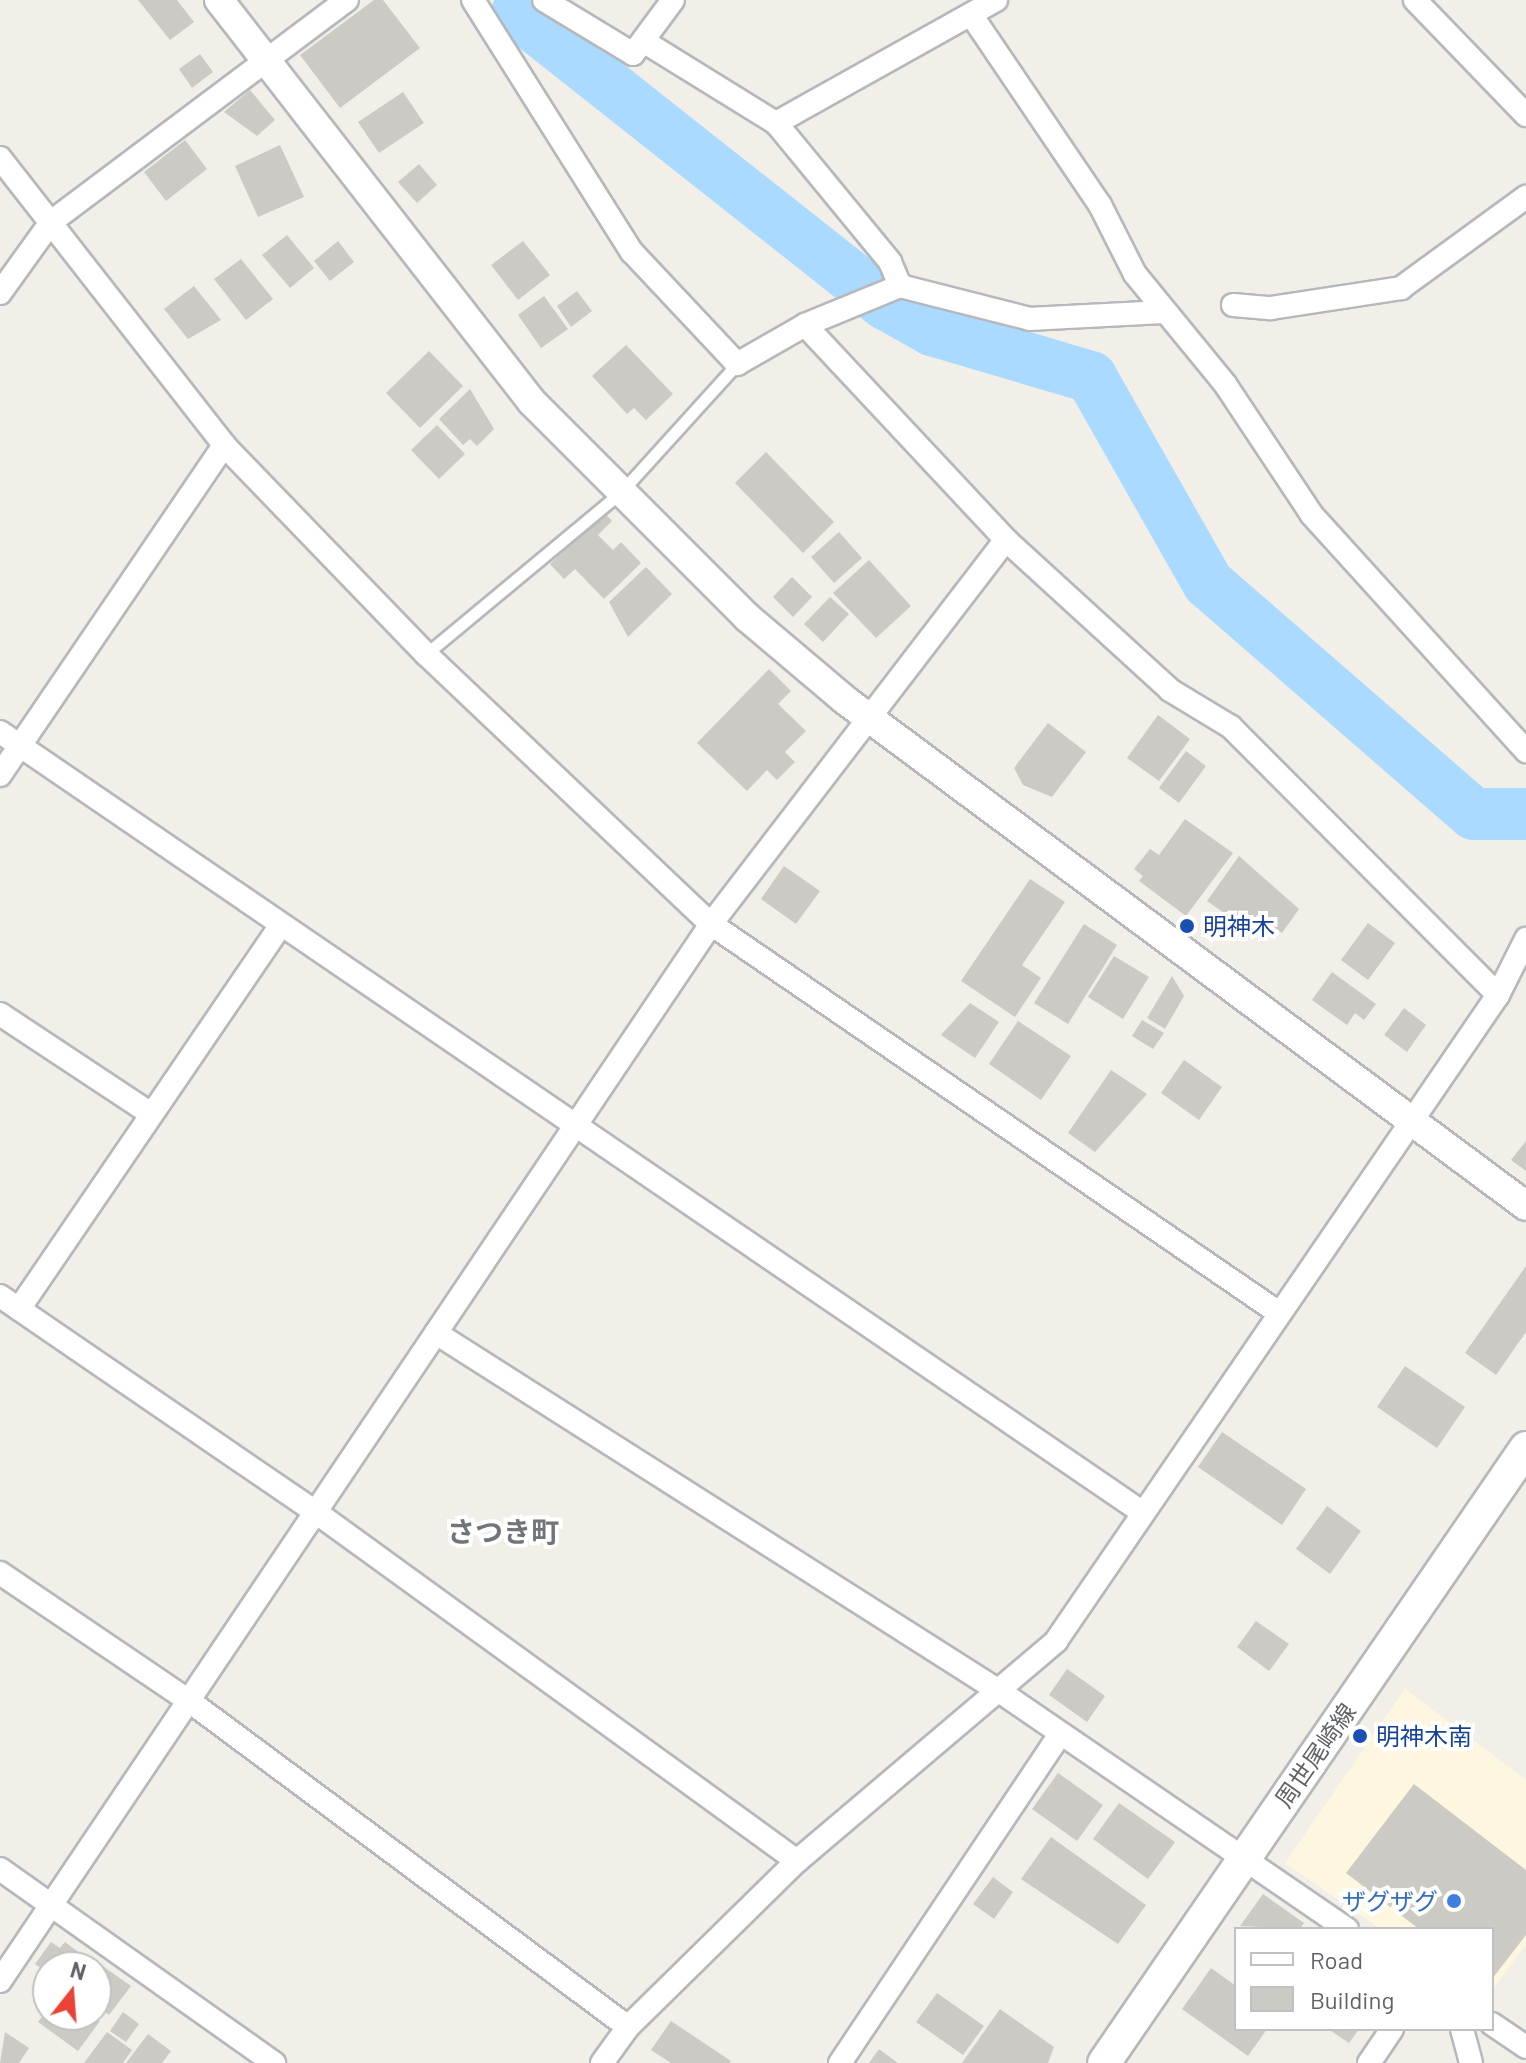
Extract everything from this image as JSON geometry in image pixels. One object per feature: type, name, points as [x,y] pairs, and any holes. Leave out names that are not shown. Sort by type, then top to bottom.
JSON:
[{"type":"main road","name":"周世尾崎線","points":[[1104,2063],[1526,1448]]},
{"type":"street","points":[[219,0],[443,295],[620,493],[748,618],[869,719],[1526,1206]]},
{"type":"street","points":[[0,293],[51,222],[264,59],[347,0]]},
{"type":"street","points":[[473,0],[632,252],[737,364],[805,325],[900,286],[1008,317],[1163,312]]},
{"type":"street","points":[[544,0],[633,54],[673,0]]},
{"type":"street","points":[[776,123],[974,19],[996,0]]},
{"type":"street","points":[[1415,0],[1526,115]]},
{"type":"street","points":[[974,19],[1163,312],[1225,384],[1312,515],[1526,751]]},
{"type":"street","points":[[643,41],[776,123],[890,262],[900,286]]},
{"type":"street","points":[[0,158],[224,445],[426,654],[711,924],[1279,1313]]},
{"type":"street","points":[[1233,305],[1271,308],[1401,288],[1526,197]]},
{"type":"street","points":[[805,325],[1006,540],[1170,690],[1231,727],[1498,995]]},
{"type":"street","points":[[0,775],[224,445]]},
{"type":"street","points":[[0,1981],[192,1703],[711,924],[1006,540]]},
{"type":"street","points":[[0,732],[279,928],[1143,1513]]},
{"type":"street","points":[[19,1309],[279,928]]},
{"type":"street","points":[[602,2063],[628,2027],[797,1861],[1002,1693],[1056,1641],[1498,995],[1526,939]]},
{"type":"street","points":[[0,1014],[151,1114]]},
{"type":"street","points":[[0,1296],[317,1513],[797,1861]]},
{"type":"street","points":[[436,1333],[1002,1693],[1246,1855],[1344,1927]]},
{"type":"street","points":[[0,1573],[192,1703],[628,2027]]},
{"type":"street","points":[[840,2063],[1060,1734]]},
{"type":"street","points":[[0,1869],[274,2063]]},
{"type":"street","points":[[1494,2025],[1526,2047]]},
{"type":"street","points":[[1369,2063],[1391,2031]]},
{"type":"street","points":[[1463,2031],[1471,2063]]},
{"type":"lane","points":[[426,654],[620,493],[737,364]]},
{"type":"shaded area","points":[[1405,1689],[1526,1780],[1526,1944],[1494,1987],[1494,1927],[1378,1927],[1285,1863]]},
{"type":"building","points":[[138,0],[177,0],[194,22],[170,40]]},
{"type":"building","points":[[374,0],[383,0],[420,48],[340,108],[300,55]]},
{"type":"building","points":[[200,54],[213,72],[192,88],[179,69]]},
{"type":"building","points":[[250,90],[275,120],[257,136],[224,112]]},
{"type":"building","points":[[403,92],[424,123],[379,153],[358,122]]},
{"type":"building","points":[[185,140],[207,169],[166,201],[144,172]]},
{"type":"building","points":[[280,145],[304,197],[258,217],[235,166]]},
{"type":"building","points":[[419,164],[437,185],[417,203],[398,182]]},
{"type":"building","points":[[287,235],[314,268],[290,288],[262,255]]},
{"type":"building","points":[[338,241],[354,262],[330,281],[314,261]]},
{"type":"building","points":[[523,241],[550,275],[518,300],[491,265]]},
{"type":"building","points":[[241,259],[273,299],[246,320],[214,279]]},
{"type":"building","points":[[194,286],[221,320],[188,339],[164,309]]},
{"type":"building","points":[[577,291],[592,311],[571,327],[557,306]]},
{"type":"building","points":[[544,296],[568,329],[541,348],[518,315]]},
{"type":"building","points":[[626,345],[673,394],[646,420],[634,408],[627,414],[592,376]]},
{"type":"building","points":[[429,351],[463,386],[420,428],[386,393]]},
{"type":"building","points":[[470,389],[494,429],[477,446],[470,439],[463,445],[439,419]]},
{"type":"building","points":[[437,425],[465,454],[439,479],[411,450]]},
{"type":"building","points":[[766,452],[834,522],[803,553],[735,483]]},
{"type":"building","points":[[604,512],[612,521],[598,535],[613,550],[621,542],[641,563],[604,599],[575,569],[564,579],[550,564]]},
{"type":"building","points":[[839,532],[862,558],[834,583],[811,557]]},
{"type":"building","points":[[869,560],[911,606],[876,638],[833,593]]},
{"type":"building","points":[[646,567],[672,594],[628,637],[609,602]]},
{"type":"building","points":[[792,577],[812,597],[793,617],[773,597]]},
{"type":"building","points":[[830,597],[849,614],[823,642],[804,624]]},
{"type":"building","points":[[769,669],[791,691],[778,704],[806,731],[785,752],[795,762],[777,780],[767,770],[747,791],[697,743]]},
{"type":"building","points":[[1158,715],[1190,739],[1159,781],[1127,758]]},
{"type":"building","points":[[1048,723],[1086,752],[1052,797],[1023,785],[1014,768]]},
{"type":"building","points":[[1186,751],[1206,766],[1179,803],[1159,788]]},
{"type":"building","points":[[1185,819],[1233,853],[1186,916],[1139,881],[1143,876],[1134,869],[1150,849],[1159,855]]},
{"type":"building","points":[[1239,856],[1299,909],[1282,933],[1257,915],[1247,929],[1207,901]]},
{"type":"building","points":[[784,866],[820,891],[796,924],[761,899]]},
{"type":"building","points":[[1030,879],[1065,902],[1022,965],[1041,978],[1015,1017],[961,981]]},
{"type":"building","points":[[1368,923],[1395,943],[1368,980],[1341,960]]},
{"type":"building","points":[[1084,924],[1117,945],[1068,1024],[1034,1003]]},
{"type":"building","points":[[1114,956],[1149,977],[1123,1019],[1088,997]]},
{"type":"building","points":[[1332,972],[1376,1004],[1364,1020],[1355,1013],[1347,1025],[1312,1000]]},
{"type":"building","points":[[1172,976],[1184,996],[1165,1029],[1147,1018]]},
{"type":"building","points":[[970,1003],[999,1022],[975,1058],[941,1035]]},
{"type":"building","points":[[1404,1008],[1426,1025],[1407,1052],[1384,1035]]},
{"type":"building","points":[[1142,1020],[1164,1033],[1153,1049],[1132,1036]]},
{"type":"building","points":[[1018,1021],[1071,1056],[1041,1100],[989,1064]]},
{"type":"building","points":[[1184,1060],[1222,1087],[1199,1120],[1161,1093]]},
{"type":"building","points":[[1111,1070],[1147,1094],[1095,1152],[1068,1133]]},
{"type":"building","points":[[1526,1141],[1526,1171],[1511,1160]]},
{"type":"building","points":[[1526,1266],[1526,1332],[1496,1375],[1465,1353]]},
{"type":"building","points":[[1405,1366],[1465,1407],[1437,1448],[1377,1407]]},
{"type":"building","points":[[1222,1432],[1306,1489],[1282,1525],[1198,1467]]},
{"type":"building","points":[[1327,1506],[1361,1531],[1330,1574],[1296,1549]]},
{"type":"building","points":[[1256,1621],[1289,1644],[1269,1671],[1237,1647]]},
{"type":"building","points":[[1067,1669],[1105,1696],[1087,1722],[1049,1695]]},
{"type":"building","points":[[1058,1773],[1103,1805],[1077,1841],[1032,1809]]},
{"type":"building","name":"ザグザグ","points":[[1414,1784],[1526,1870],[1526,1935],[1494,1976],[1494,1927],[1416,1927],[1346,1873]]},
{"type":"building","points":[[1119,1803],[1175,1842],[1148,1879],[1093,1839]]},
{"type":"building","points":[[1051,1837],[1146,1905],[1118,1944],[1021,1879]]},
{"type":"building","points":[[993,1877],[1013,1892],[994,1919],[973,1904]]},
{"type":"building","points":[[1263,1894],[1304,1923],[1301,1927],[1240,1926]]},
{"type":"building","points":[[51,1942],[60,1948],[65,1942],[77,1951],[44,1951]]},
{"type":"building","points":[[1211,1968],[1234,1985],[1234,2031],[1266,2031],[1248,2056],[1182,2009]]},
{"type":"building","points":[[112,1973],[131,1986],[112,2011]]},
{"type":"building","points":[[937,1993],[984,2026],[963,2055],[916,2022]]},
{"type":"building","points":[[1000,2009],[1054,2047],[1048,2063],[962,2063]]},
{"type":"building","points":[[123,2012],[139,2024],[126,2042],[110,2031]]},
{"type":"building","points":[[671,2021],[731,2061],[671,2063],[651,2050]]},
{"type":"building","points":[[50,2031],[93,2031],[78,2051]]},
{"type":"building","points":[[1331,2031],[1358,2031],[1349,2043]]},
{"type":"building","points":[[5,2032],[29,2048],[19,2063],[0,2063]]},
{"type":"building","points":[[107,2032],[132,2050],[123,2063],[84,2063]]},
{"type":"building","points":[[148,2034],[171,2051],[162,2063],[126,2063]]},
{"type":"building","points":[[879,2049],[898,2063],[869,2063]]},
{"type":"waterway","points":[[517,13],[886,304],[932,330],[1091,377],[1208,583],[1474,814],[1526,814]]},
{"type":"place","name":"明神木","points":[[1187,926]]},
{"type":"place","name":"明神木南","points":[[1360,1736]]},
{"type":"place","name":"ザグザグ","points":[[1454,1901]]},
{"type":"district","name":"さつき町","points":[[503,1531]]}]
